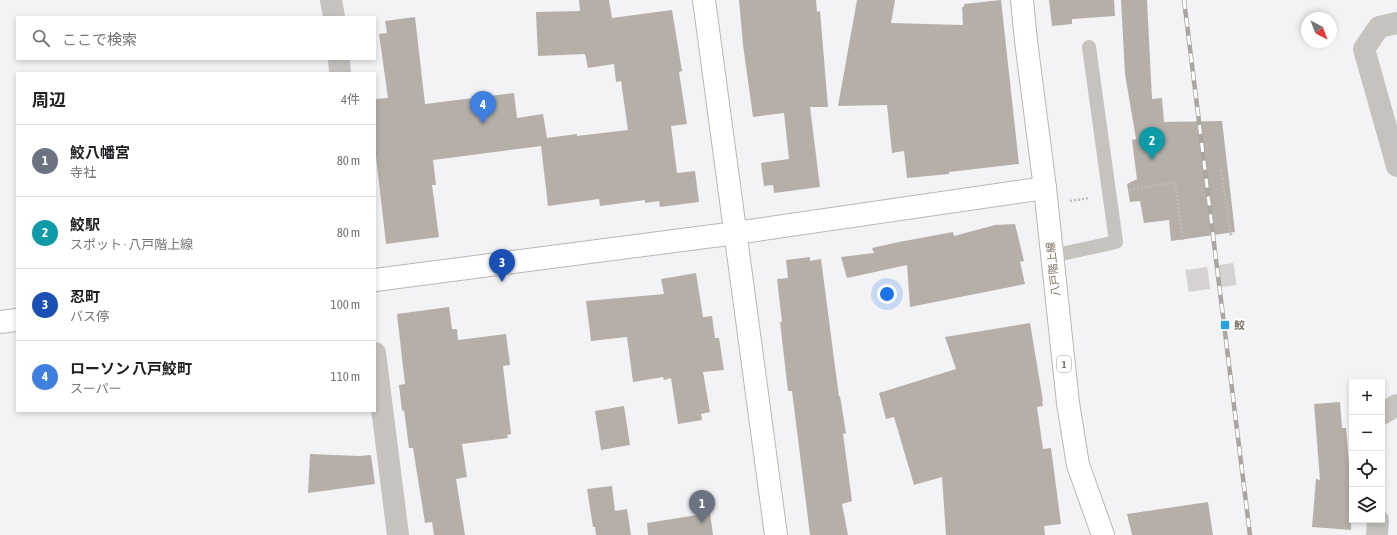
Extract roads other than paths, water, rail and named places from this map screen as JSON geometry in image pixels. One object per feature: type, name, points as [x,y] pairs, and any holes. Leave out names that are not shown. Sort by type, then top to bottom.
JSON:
[{"type":"street","points":[[331,0],[334,16]]},
{"type":"street","points":[[704,0],[776,535]]},
{"type":"street","name":"八戸階上線","points":[[1022,0],[1045,188],[1068,403],[1078,465],[1102,535]]},
{"type":"street","points":[[1397,23],[1380,27],[1364,49],[1397,166]]},
{"type":"street","points":[[339,60],[340,72]]},
{"type":"street","points":[[376,280],[736,233],[1045,188]]},
{"type":"street","points":[[0,322],[16,320]]},
{"type":"street","points":[[376,361],[398,535]]},
{"type":"street","points":[[1385,412],[1397,405]]},
{"type":"street","points":[[1377,535],[1378,523]]},
{"type":"lane","points":[[1052,256],[1116,242],[1089,47]]},
{"type":"tunnel","points":[[1187,281],[1235,274]]},
{"type":"railway","points":[[1184,0],[1250,535]]},
{"type":"place","name":"ローソン 八戸鮫町","points":[[483,124]]},
{"type":"place","name":"鮫駅","points":[[1152,160]]},
{"type":"place","name":"忍町","points":[[502,282]]},
{"type":"place","name":"鮫","points":[[1225,325]]},
{"type":"place","name":"鮫八幡宮","points":[[702,523]]}]
